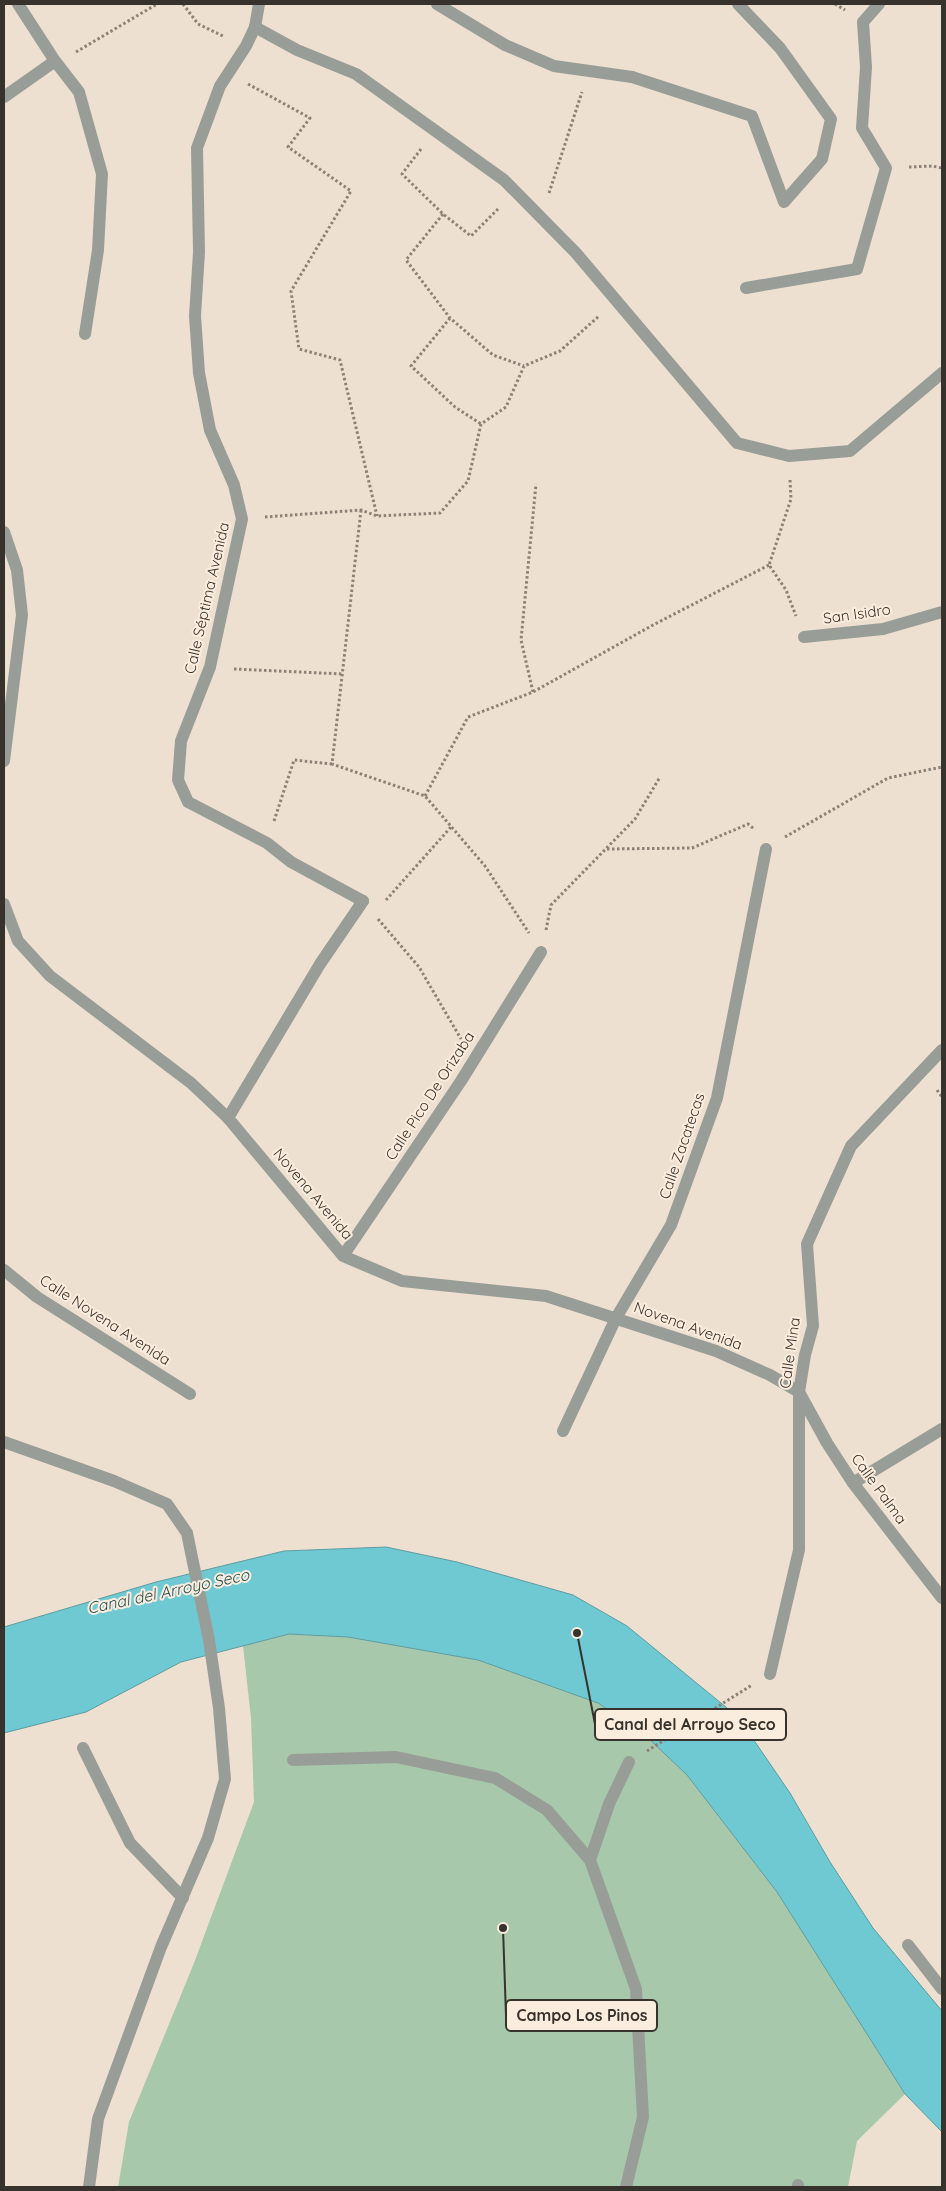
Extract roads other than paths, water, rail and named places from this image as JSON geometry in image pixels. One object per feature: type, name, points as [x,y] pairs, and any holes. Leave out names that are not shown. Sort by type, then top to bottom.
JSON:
[{"type":"street","points":[[18,4],[55,62],[79,92],[102,174],[98,250],[84,334]]},
{"type":"street","name":"Calle Séptima Avenida","points":[[228,1118],[320,964],[363,901],[291,862],[266,843],[188,802],[178,780],[181,742],[210,668],[242,519],[234,485],[210,430],[199,373],[196,316],[199,252],[197,148],[220,86],[246,46],[255,27],[259,4]]},
{"type":"street","points":[[437,4],[506,45],[554,66],[632,77],[752,116],[784,202],[822,160],[831,119],[780,48],[738,4]]},
{"type":"street","points":[[746,288],[857,269],[886,168],[862,128],[866,67],[863,22],[878,4]]},
{"type":"street","points":[[255,27],[297,50],[356,74],[504,180],[576,253],[737,443],[789,456],[850,451],[942,373]]},
{"type":"street","points":[[4,98],[55,62]]},
{"type":"street","points":[[4,532],[17,570],[22,614],[4,762]]},
{"type":"street","name":"San Isidro","points":[[804,637],[883,629],[942,612]]},
{"type":"street","name":"Calle Zacatecas","points":[[563,1431],[616,1318],[671,1225],[717,1098],[770,846]]},
{"type":"street","name":"Novena Avenida","points":[[4,904],[18,941],[50,976],[191,1083],[228,1118],[343,1256],[402,1281],[546,1296],[716,1351],[770,1375],[799,1392]]},
{"type":"street","name":"Calle Pico De Orizaba","points":[[343,1256],[473,1061],[541,952]]},
{"type":"street","name":"Calle Mina","points":[[770,1674],[799,1550],[799,1392],[805,1355],[813,1326],[807,1244],[851,1146],[942,1050]]},
{"type":"street","name":"Calle Novena Avenida","points":[[4,1270],[37,1297],[190,1394]]},
{"type":"street","name":"Calle Palma","points":[[799,1392],[827,1443],[853,1483],[942,1598]]},
{"type":"street","points":[[853,1483],[942,1429]]},
{"type":"street","points":[[4,1442],[114,1481],[167,1504],[187,1534],[209,1640],[219,1708],[225,1779],[208,1838],[161,1947],[98,2119],[89,2187]]},
{"type":"street","points":[[83,1748],[130,1843],[182,1898]]},
{"type":"street","points":[[293,1760],[396,1758],[495,1778],[548,1810],[590,1860],[636,1989],[643,2117],[626,2187]]},
{"type":"street","points":[[590,1860],[609,1804],[629,1762]]},
{"type":"street","points":[[908,1945],[942,1989]]},
{"type":"water","points":[[386,1547],[457,1562],[573,1595],[627,1626],[738,1717],[790,1793],[830,1862],[873,1928],[942,2011],[942,2132],[905,2094],[777,1892],[687,1775],[645,1735],[598,1703],[478,1660],[348,1637],[289,1634],[181,1662],[86,1712],[4,1733],[4,1627],[156,1582],[284,1551]]},
{"type":"place","name":"Canal del Arroyo Seco","points":[[577,1633]]},
{"type":"place","name":"Campo Los Pinos","points":[[503,1928]]}]
